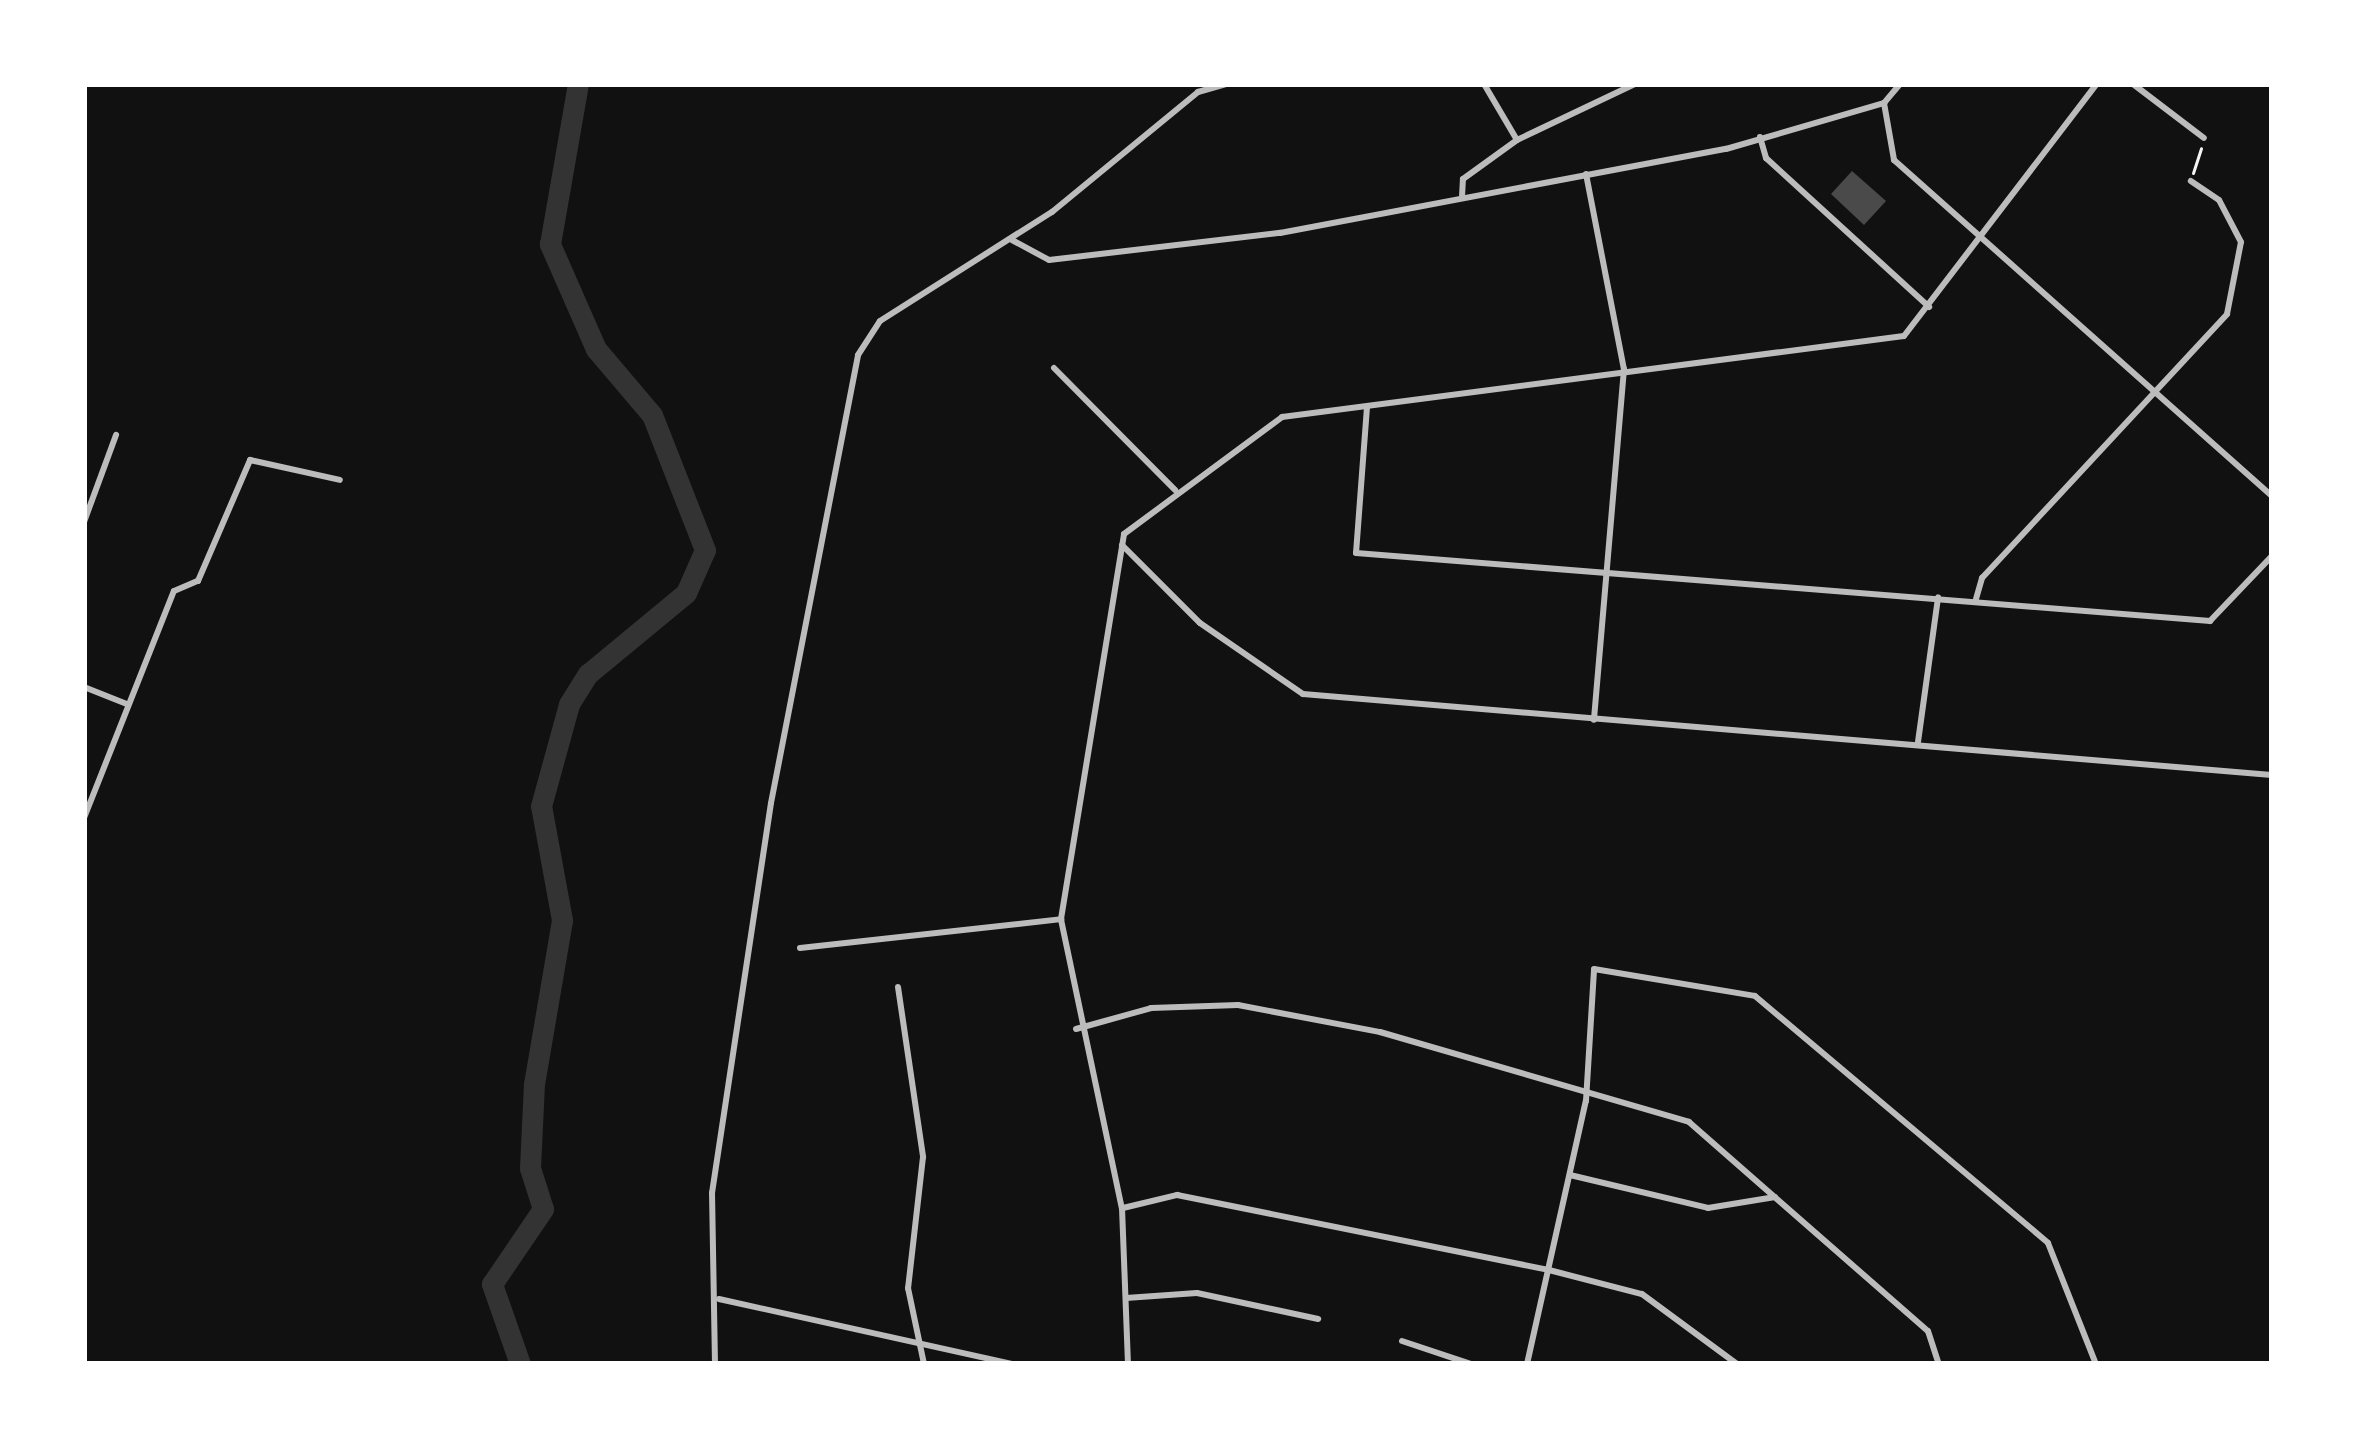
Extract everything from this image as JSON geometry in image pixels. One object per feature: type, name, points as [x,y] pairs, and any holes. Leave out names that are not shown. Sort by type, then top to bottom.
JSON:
[{"type":"street","points":[[715,1364],[719,1299],[712,1193],[771,803],[858,355],[880,320],[1012,240],[1198,92],[1226,84]]},
{"type":"street","points":[[1484,84],[1517,140]]},
{"type":"street","points":[[1462,197],[1463,179],[1517,140],[1635,84]]},
{"type":"street","points":[[1012,240],[1049,260],[1462,197],[1760,137],[1883,103],[1900,84]]},
{"type":"street","points":[[1128,1364],[1122,1209],[1113,1155],[1076,1029],[1061,919],[1121,543],[1175,490],[1264,424],[1624,370],[1904,336],[1985,242],[1985,222],[2097,84]]},
{"type":"street","points":[[2133,84],[2204,138]]},
{"type":"street","points":[[1883,103],[1894,160],[2272,496]]},
{"type":"street","points":[[1760,137],[1766,158],[1929,307]]},
{"type":"street","points":[[1586,174],[1624,370],[1594,720]]},
{"type":"street","points":[[1976,599],[1982,578],[2228,314],[2239,284],[2241,242],[2218,200],[2191,181]]},
{"type":"street","points":[[1054,368],[1175,490]]},
{"type":"street","points":[[1367,407],[1356,553],[2210,621],[2272,556]]},
{"type":"street","points":[[84,522],[116,435]]},
{"type":"street","points":[[84,818],[174,591],[199,580],[253,456],[340,480]]},
{"type":"street","points":[[1121,543],[1200,622],[1303,694],[2272,775]]},
{"type":"street","points":[[1918,742],[1939,597]]},
{"type":"street","points":[[84,687],[127,704]]},
{"type":"street","points":[[800,948],[1061,919]]},
{"type":"street","points":[[1527,1364],[1586,1101],[1594,969],[1755,996],[2048,1243],[2076,1291],[2096,1364]]},
{"type":"street","points":[[898,987],[923,1157],[908,1288],[926,1340],[924,1364]]},
{"type":"street","points":[[1076,1029],[1151,1008],[1238,1005],[1380,1032],[1586,1101],[1689,1122],[1928,1330],[1939,1364]]},
{"type":"street","points":[[1570,1174],[1708,1208],[1775,1197]]},
{"type":"street","points":[[1122,1209],[1177,1195],[1550,1270],[1642,1294],[1737,1364]]},
{"type":"street","points":[[1126,1298],[1197,1293],[1318,1319]]},
{"type":"street","points":[[719,1299],[926,1340],[1013,1364]]},
{"type":"street","points":[[1402,1341],[1471,1364]]},
{"type":"path","points":[[2191,181],[2204,138]]},
{"type":"building","points":[[1852,171],[1886,201],[1864,225],[1831,194]]},
{"type":"waterway","points":[[520,1364],[492,1284],[543,1209],[530,1168],[534,1084],[562,920],[541,806],[569,704],[588,674],[686,593],[705,550],[652,415],[596,349],[550,244],[578,84]]}]
